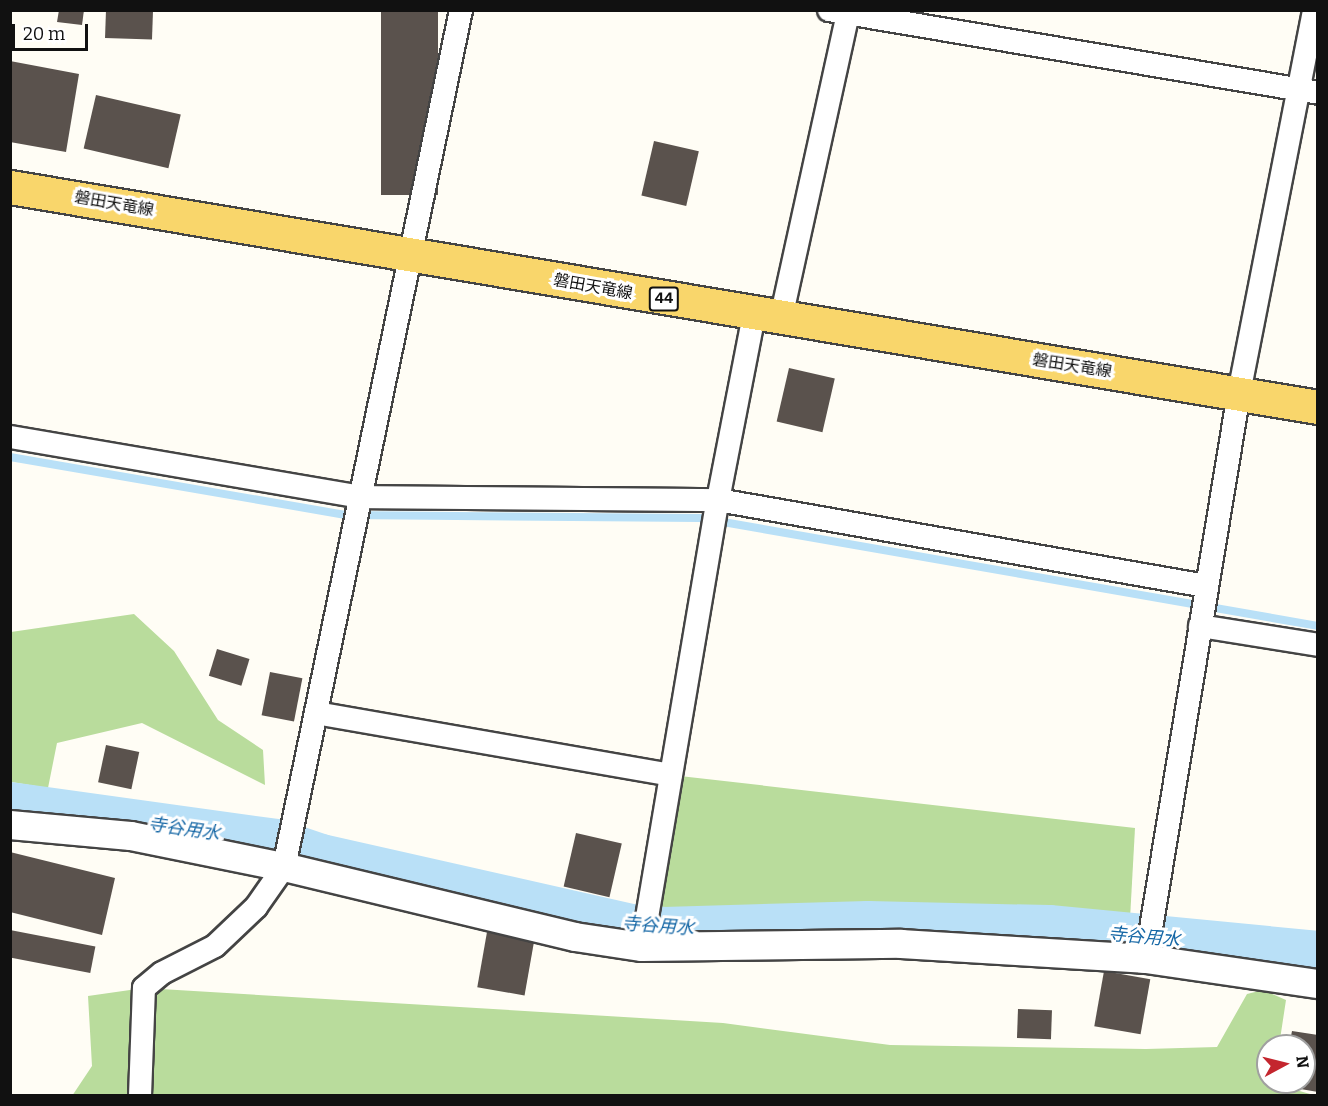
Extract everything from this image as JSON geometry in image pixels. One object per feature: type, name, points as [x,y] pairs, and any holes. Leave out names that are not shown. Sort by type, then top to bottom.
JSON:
[{"type":"main road","name":"磐田天竜線","points":[[10,187],[1317,407]]},
{"type":"street","points":[[140,1095],[144,988],[162,973],[215,946],[256,907],[284,867],[461,10]]},
{"type":"street","points":[[1146,959],[1239,393],[1307,92],[1314,10]]},
{"type":"street","points":[[642,947],[718,500],[767,316],[843,12],[1307,92]]},
{"type":"street","points":[[10,437],[360,496],[718,500],[1206,586]]},
{"type":"street","points":[[1200,626],[1317,645]]},
{"type":"street","points":[[316,713],[671,775]]},
{"type":"street","points":[[10,825],[131,836],[284,867],[575,937],[642,947],[901,944],[1146,959],[1317,984]]},
{"type":"green space","points":[[134,614],[174,651],[218,720],[263,750],[265,785],[142,723],[57,743],[48,788],[11,782],[11,632]]},
{"type":"green space","points":[[671,775],[1135,828],[1129,937],[685,929],[649,907]]},
{"type":"green space","points":[[144,988],[723,1023],[890,1045],[1146,1049],[1217,1047],[1247,994],[1263,990],[1286,1000],[1281,1034],[1256,1034],[1256,1094],[1317,1096],[72,1096],[92,1066],[88,996]]},
{"type":"building","points":[[59,10],[84,10],[82,25],[57,22]]},
{"type":"building","points":[[106,10],[153,12],[152,40],[105,38]]},
{"type":"building","points":[[381,10],[438,10],[438,195],[381,195]]},
{"type":"building","points":[[10,61],[79,74],[66,152],[10,142]]},
{"type":"building","points":[[96,95],[181,115],[168,168],[84,149]]},
{"type":"building","points":[[654,141],[699,151],[686,206],[641,196]]},
{"type":"building","points":[[789,368],[835,379],[822,432],[777,422]]},
{"type":"building","points":[[217,649],[250,659],[241,686],[209,676]]},
{"type":"building","points":[[270,672],[302,678],[294,721],[262,715]]},
{"type":"building","points":[[106,745],[139,752],[131,789],[98,782]]},
{"type":"building","points":[[576,833],[622,844],[609,897],[564,887]]},
{"type":"building","points":[[10,852],[115,878],[102,935],[10,912]]},
{"type":"building","points":[[10,930],[95,947],[90,973],[10,958]]},
{"type":"building","points":[[487,932],[534,940],[525,995],[477,987]]},
{"type":"building","points":[[1104,971],[1150,979],[1141,1034],[1094,1026]]},
{"type":"building","points":[[1018,1009],[1052,1010],[1051,1039],[1017,1038]]},
{"type":"building","points":[[1292,1031],[1312,1034],[1291,1034]]},
{"type":"building","points":[[1316,1035],[1318,1035],[1318,1092],[1316,1092]]},
{"type":"waterway","points":[[10,457],[347,515],[700,518],[1318,626]]},
{"type":"waterway","name":"寺谷用水","points":[[10,805],[277,842],[321,857],[632,927],[664,930],[868,924],[1049,928],[1318,954]]}]
